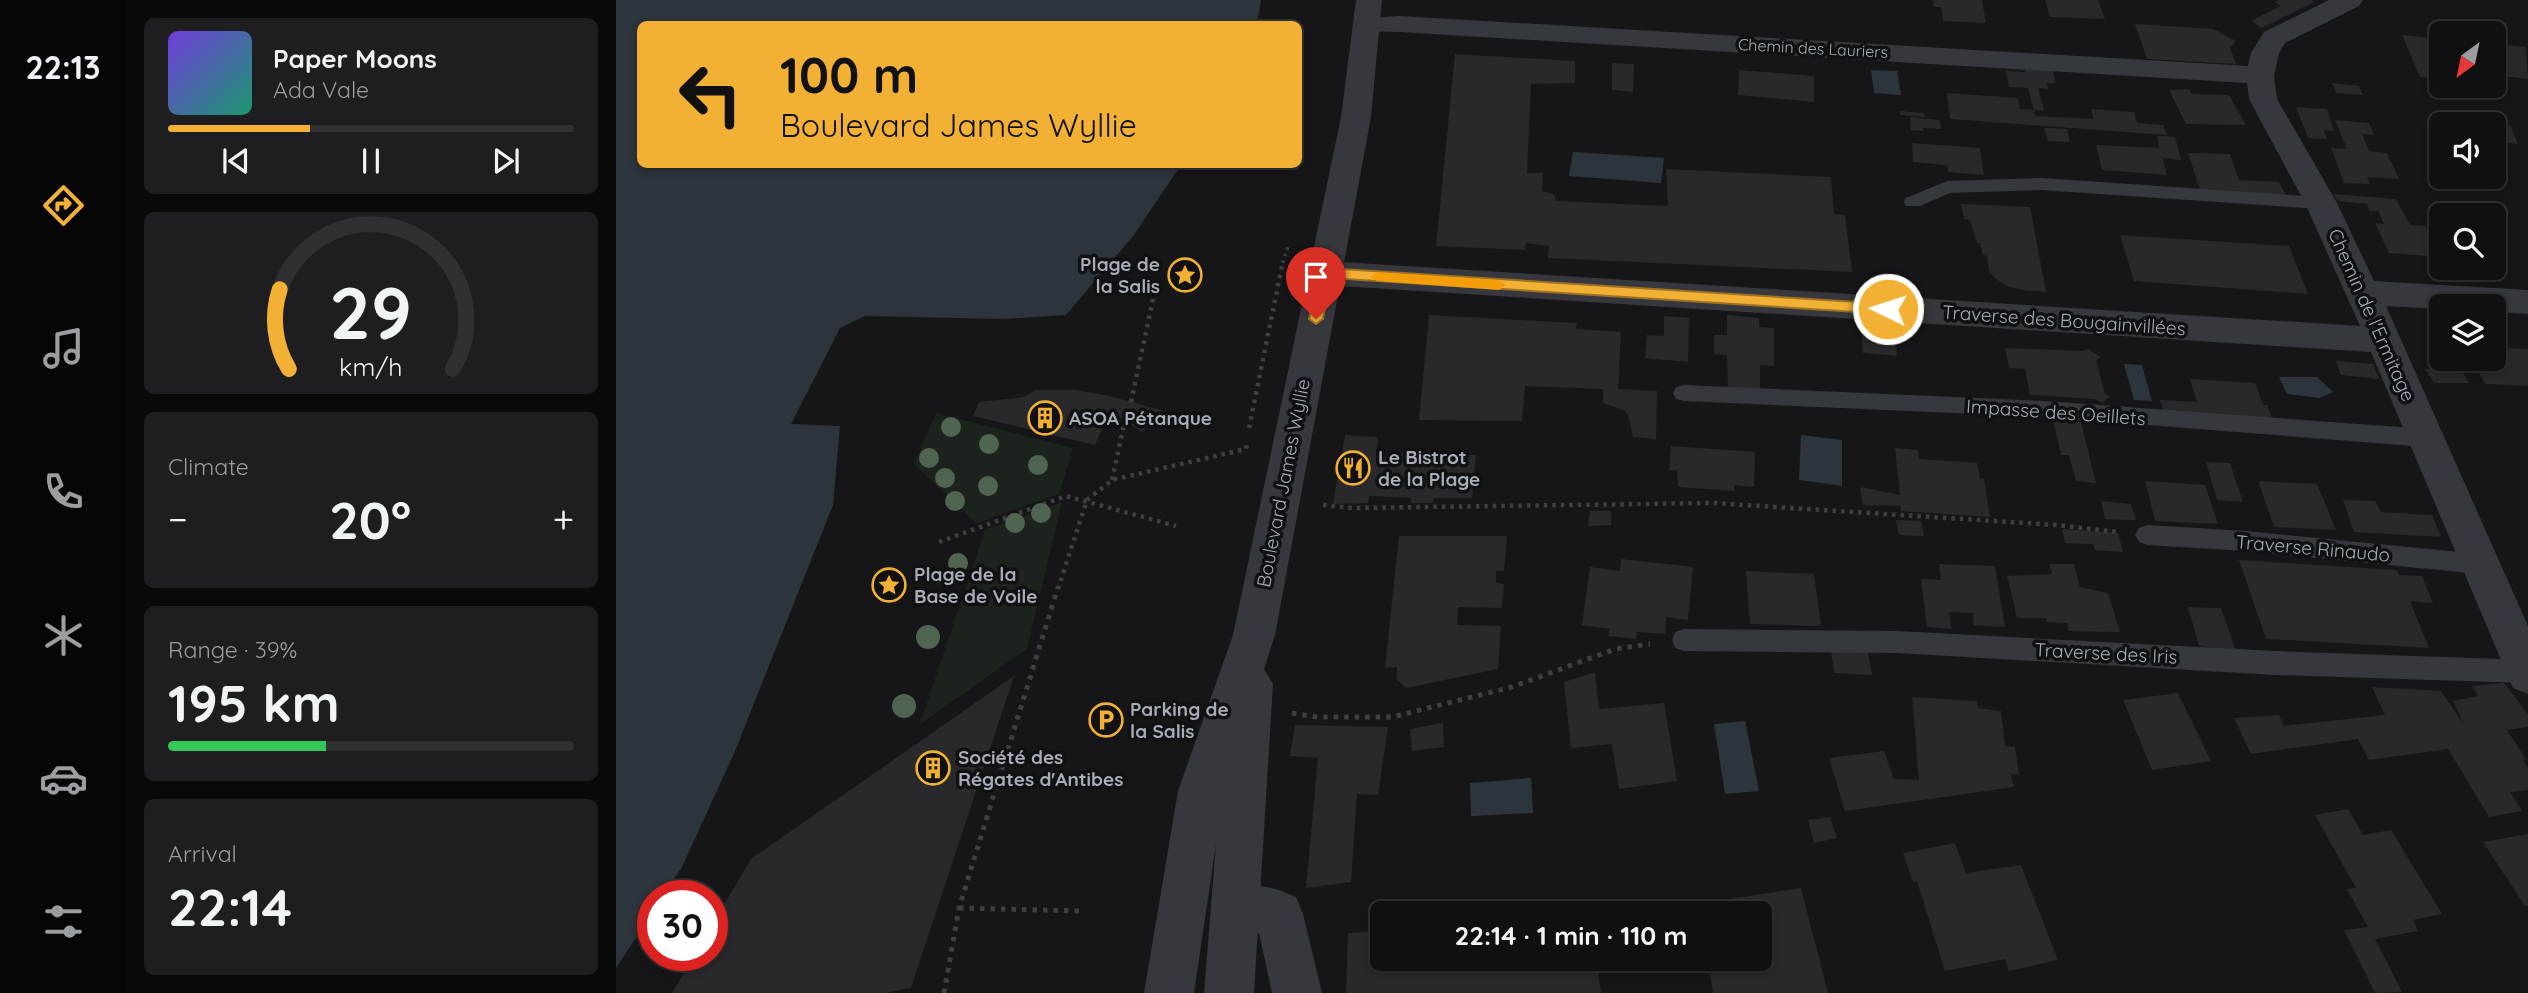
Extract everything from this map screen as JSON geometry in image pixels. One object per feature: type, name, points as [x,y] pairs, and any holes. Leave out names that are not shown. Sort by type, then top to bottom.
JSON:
[{"type":"street","points":[[2260,76],[2265,53],[2274,38],[2350,0]]},
{"type":"street","name":"Chemin des Lauriers","points":[[1368,13],[1455,27],[2219,71],[2260,76]]},
{"type":"street","name":"Boulevard James Wyllie","points":[[1169,993],[1201,791],[1254,635],[1356,117],[1368,13]]},
{"type":"street","name":"Chemin de l'Ermitage","points":[[2260,76],[2263,99],[2321,203],[2363,293],[2528,673]]},
{"type":"street","name":"Traverse des Bougainvillées","points":[[1327,262],[2383,340]]},
{"type":"street","points":[[2363,293],[2528,302]]},
{"type":"street","name":"Boulevard James Wyllie","points":[[1229,993],[1254,635]]},
{"type":"street","points":[[1237,904],[1279,914],[1297,993]]},
{"type":"lane","points":[[1913,202],[1947,187],[2041,184],[2321,203]]},
{"type":"lane","name":"Impasse des Oeillets","points":[[1684,393],[2045,409],[2427,438]]},
{"type":"lane","name":"Traverse Rinaudo","points":[[2147,535],[2246,541],[2480,564]]},
{"type":"lane","name":"Traverse des Iris","points":[[1684,640],[1897,642],[2275,663],[2528,673]]},
{"type":"path","points":[[944,993],[959,908],[1028,679],[1087,500],[1112,480],[1246,449],[1267,330],[1287,248],[1327,262]]},
{"type":"path","points":[[1131,402],[1153,299]]},
{"type":"path","points":[[1112,480],[1125,421]]},
{"type":"path","points":[[939,542],[1066,496],[1176,526]]},
{"type":"path","points":[[1352,508],[1713,503],[2057,525],[2147,535]]},
{"type":"path","points":[[1250,706],[1317,718],[1392,717],[1512,687],[1615,649],[1684,640]]},
{"type":"path","points":[[959,908],[1080,911]]},
{"type":"shaded area","points":[[616,0],[1261,0],[1258,21],[637,21],[637,168],[1179,168],[1133,236],[1066,315],[1004,319],[865,316],[840,328],[791,424],[840,426],[833,505],[735,751],[682,867],[673,880],[637,880],[637,936],[616,968]]},
{"type":"shaded area","points":[[1871,70],[1897,71],[1901,95],[1874,93]]},
{"type":"shaded area","points":[[1573,152],[1664,158],[1661,183],[1569,176]]},
{"type":"shaded area","points":[[2124,364],[2142,365],[2152,401],[2134,400]]},
{"type":"shaded area","points":[[2279,377],[2317,377],[2333,392],[2320,398],[2287,394]]},
{"type":"shaded area","points":[[936,413],[1073,448],[1059,494],[976,523],[914,464]]},
{"type":"shaded area","points":[[1801,435],[1842,440],[1842,486],[1799,480]]},
{"type":"shaded area","points":[[1062,502],[1027,649],[920,724],[985,530]]},
{"type":"shaded area","points":[[1745,721],[1759,791],[1725,794],[1714,724]]},
{"type":"shaded area","points":[[1531,778],[1533,813],[1471,816],[1470,783]]},
{"type":"building","points":[[1933,0],[1982,0],[1986,23],[1943,21],[1941,7],[1934,7]]},
{"type":"building","points":[[2045,0],[2098,0],[2105,19],[2050,17]]},
{"type":"building","points":[[2275,2],[2314,2],[2262,28],[2251,21],[2281,6]]},
{"type":"building","points":[[2135,24],[2213,29],[2236,41],[2230,48],[2236,64],[2147,59]]},
{"type":"building","points":[[2402,35],[2429,38],[2429,78],[2420,77]]},
{"type":"building","points":[[2506,45],[2526,47],[2528,79],[2506,76]]},
{"type":"building","points":[[1455,54],[1575,61],[1575,83],[1531,84],[1527,173],[1543,173],[1542,191],[1555,195],[1555,201],[1668,206],[1666,169],[1831,177],[1834,214],[1845,215],[1852,272],[1548,258],[1549,246],[1526,243],[1525,250],[1436,246]]},
{"type":"building","points":[[1612,63],[1634,64],[1633,92],[1612,90]]},
{"type":"building","points":[[2024,65],[2052,67],[2056,83],[2047,83],[2048,89],[2038,88],[2044,110],[2034,110],[2028,88],[2009,87],[2006,71],[2025,72]]},
{"type":"building","points":[[1739,70],[1814,76],[1814,102],[1738,95]]},
{"type":"building","points":[[2332,83],[2359,86],[2363,95],[2336,93]]},
{"type":"building","points":[[2189,89],[2192,94],[2229,95],[2246,125],[2186,124],[2169,90]]},
{"type":"building","points":[[1947,93],[2018,98],[2020,109],[2034,110],[2035,116],[2094,119],[2091,109],[2134,112],[2137,123],[2163,125],[2167,135],[1950,119]]},
{"type":"building","points":[[2296,107],[2327,109],[2334,131],[2324,130],[2327,139],[2308,138]]},
{"type":"building","points":[[1899,111],[1924,113],[1925,117],[1900,115]]},
{"type":"building","points":[[1910,117],[1940,120],[1941,129],[1911,130]]},
{"type":"building","points":[[2335,120],[2369,123],[2374,135],[2362,134],[2369,151],[2387,153],[2399,179],[2367,177],[2370,184],[2344,183],[2331,148],[2347,149]]},
{"type":"building","points":[[2506,125],[2510,125],[2518,144],[2506,143]]},
{"type":"building","points":[[2044,128],[2067,129],[2070,142],[2048,141]]},
{"type":"building","points":[[2157,136],[2175,137],[2181,160],[2163,158],[2167,175],[2102,170],[2096,145],[2159,148]]},
{"type":"building","points":[[1912,143],[1980,148],[1984,175],[1948,172],[1947,165],[1913,162]]},
{"type":"building","points":[[2188,153],[2230,154],[2239,180],[2279,182],[2286,196],[2201,192]]},
{"type":"building","points":[[2333,194],[2396,199],[2410,225],[2426,226],[2429,232],[2429,256],[2389,253],[2375,223],[2384,224],[2378,211],[2370,211],[2367,204],[2338,201]]},
{"type":"building","points":[[1961,204],[2030,207],[2046,292],[2022,290],[2007,286],[1996,279],[1989,271],[1987,256],[1983,255],[1980,243],[1977,243],[1970,220],[1964,219]]},
{"type":"building","points":[[2120,235],[2289,246],[2308,294],[2134,281]]},
{"type":"building","points":[[1429,315],[1577,323],[1576,329],[1621,332],[1618,389],[1657,391],[1656,439],[1633,437],[1625,411],[1603,403],[1603,389],[1525,386],[1522,421],[1419,420]]},
{"type":"building","points":[[1727,315],[1759,318],[1759,327],[1774,328],[1774,366],[1760,365],[1760,389],[1728,388],[1727,355],[1714,354],[1714,335],[1727,335]]},
{"type":"building","points":[[1664,316],[1689,318],[1688,362],[1645,358],[1647,335],[1664,336]]},
{"type":"building","points":[[1861,325],[1894,328],[1897,356],[1863,353]]},
{"type":"building","points":[[2005,348],[2088,349],[2101,357],[2096,360],[2105,394],[2110,396],[2102,403],[2095,399],[2030,395],[2025,369],[2009,368]]},
{"type":"building","points":[[2506,348],[2528,349],[2528,386],[2485,384],[2478,371],[2506,371]]},
{"type":"building","points":[[2336,361],[2373,364],[2379,379],[2341,375]]},
{"type":"building","points":[[2425,369],[2462,371],[2469,383],[2434,383]]},
{"type":"building","points":[[2190,379],[2255,383],[2263,405],[2267,405],[2272,418],[2164,412],[2160,400],[2197,402]]},
{"type":"building","name":"ASOA Pétanque","points":[[1035,390],[1076,390],[1164,411],[1142,432],[1110,411],[1095,445],[973,416],[979,402],[1024,397]]},
{"type":"building","points":[[2053,419],[2081,422],[2096,483],[2076,481],[2069,455],[2061,455]]},
{"type":"building","points":[[1345,435],[1378,437],[1376,456],[1391,456],[1392,453],[1476,455],[1472,498],[1434,498],[1433,503],[1411,503],[1411,498],[1369,496],[1368,503],[1333,504]]},
{"type":"building","points":[[1671,446],[1755,452],[1754,487],[1734,485],[1734,491],[1678,487],[1677,470],[1669,470]]},
{"type":"building","points":[[1895,448],[1918,450],[1919,459],[1977,463],[1980,478],[1984,479],[1990,517],[1901,511],[1901,506],[1863,505],[1860,487],[1900,495]]},
{"type":"building","points":[[2206,462],[2230,463],[2243,502],[2217,500]]},
{"type":"building","points":[[2145,481],[2205,485],[2218,524],[2155,521]]},
{"type":"building","points":[[2258,481],[2317,484],[2336,530],[2274,527]]},
{"type":"building","points":[[2343,500],[2375,501],[2381,512],[2432,515],[2441,537],[2354,532]]},
{"type":"building","points":[[2101,501],[2131,504],[2136,520],[2105,519]]},
{"type":"building","points":[[1590,511],[1611,511],[1611,525],[1588,526]]},
{"type":"building","points":[[1896,520],[1921,521],[1924,536],[1899,535]]},
{"type":"building","points":[[2062,529],[2118,533],[2123,552],[2095,550],[2093,544],[2065,543]]},
{"type":"building","points":[[1399,536],[1507,536],[1504,571],[1496,571],[1496,583],[1504,584],[1502,608],[1458,607],[1457,625],[1501,626],[1498,669],[1406,688],[1397,680],[1397,667],[1385,668]]},
{"type":"building","points":[[1621,559],[1693,567],[1688,620],[1666,617],[1665,634],[1637,632],[1636,639],[1608,636],[1610,629],[1582,625],[1590,567],[1620,571]]},
{"type":"building","points":[[2239,560],[2397,570],[2399,575],[2422,576],[2433,603],[2410,601],[2429,648],[2266,639]]},
{"type":"building","points":[[1939,564],[1995,566],[2005,627],[1974,625],[1973,613],[1949,612],[1952,629],[1927,627],[1921,579],[1941,580]]},
{"type":"building","points":[[2049,564],[2074,564],[2080,587],[2108,593],[2120,632],[2069,631],[2067,623],[2047,622],[2046,618],[2017,618],[2007,576],[2052,574]]},
{"type":"building","points":[[1746,571],[1814,574],[1821,626],[1750,624]]},
{"type":"building","points":[[2188,607],[2221,608],[2236,651],[2199,646]]},
{"type":"building","points":[[1831,650],[1868,652],[1872,675],[1834,673]]},
{"type":"building","points":[[1595,672],[1599,709],[1664,703],[1677,781],[1619,789],[1612,744],[1571,748],[1564,682]]},
{"type":"building","name":"Société des Régates d'Antibes","points":[[1014,676],[911,988],[885,993],[672,993],[685,971],[728,971],[728,898],[751,859]]},
{"type":"building","points":[[2504,683],[2528,714],[2528,727],[2507,730],[2526,759],[2523,760],[2528,768],[2528,790],[2510,792],[2522,811],[2489,817],[2448,749],[2369,760],[2358,739],[2251,754],[2234,718],[2279,715],[2284,726],[2385,715],[2372,687],[2441,691],[2465,726],[2453,701],[2478,696],[2472,686]]},
{"type":"building","points":[[2178,693],[2211,761],[2152,770],[2123,700]]},
{"type":"building","points":[[1912,697],[1977,701],[1978,708],[2001,711],[2005,746],[2015,747],[2019,775],[2011,774],[2014,787],[1845,811],[1829,758],[1884,751],[1894,779],[1919,780]]},
{"type":"building","points":[[1443,723],[1444,747],[1412,751],[1410,729]]},
{"type":"building","points":[[1295,725],[1388,727],[1378,795],[1357,794],[1351,882],[1306,888],[1318,758],[1290,756]]},
{"type":"building","points":[[2348,809],[2363,835],[2391,830],[2442,914],[2413,920],[2418,931],[2375,939],[2402,992],[2375,993],[2344,930],[2368,927],[2347,889],[2356,888],[2315,815]]},
{"type":"building","points":[[1830,817],[1837,838],[1814,843],[1808,820]]},
{"type":"building","points":[[2528,834],[2528,906],[2525,906],[2483,842]]},
{"type":"building","points":[[1955,843],[1966,873],[2021,865],[2058,960],[2009,971],[2005,959],[1945,971],[1917,881],[1913,882],[1903,853]]},
{"type":"building","points":[[1801,888],[1828,993],[1713,993],[1709,971],[1772,971],[1772,901],[1716,901]]},
{"type":"building","points":[[1370,932],[1370,971],[1598,971],[1601,993],[1346,993],[1348,933]]},
{"type":"slow traffic","points":[[1377,277],[1499,285]]},
{"type":"place","name":"Plage de la Salis","points":[[1185,275]]},
{"type":"place","name":"ASOA Pétanque","points":[[1045,418]]},
{"type":"place","name":"Le Bistrot de la Plage","points":[[1353,468]]},
{"type":"place","name":"Plage de la Base de Voile","points":[[889,585]]},
{"type":"place","name":"Parking de la Salis","points":[[1106,720]]},
{"type":"place","name":"Société des Régates d'Antibes","points":[[933,768]]},
{"type":"route","points":[[1316,319],[1325,273],[1888,309]]}]
